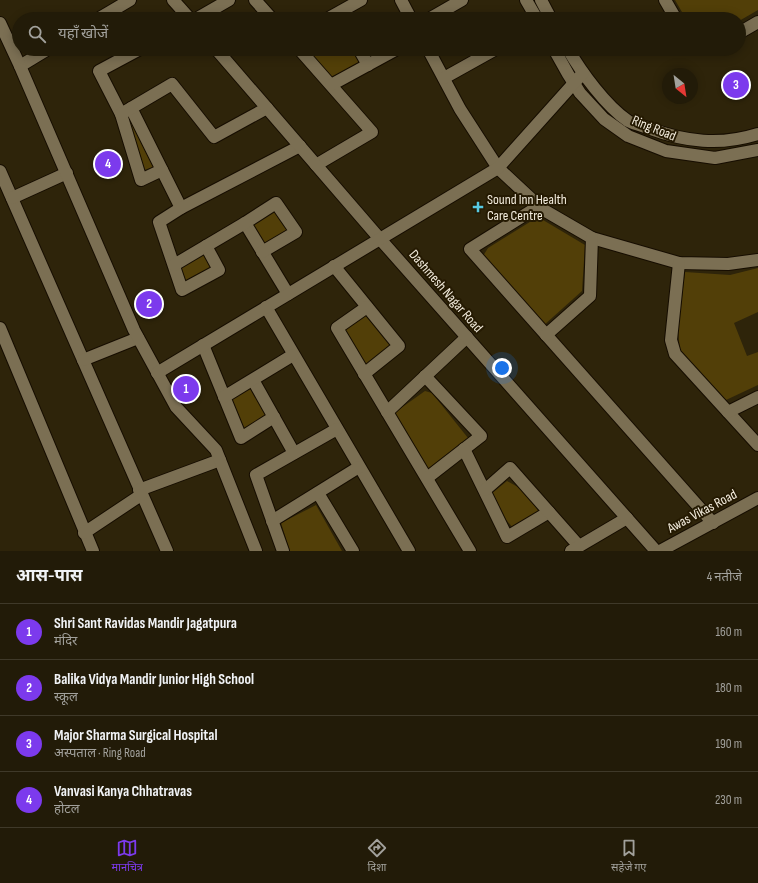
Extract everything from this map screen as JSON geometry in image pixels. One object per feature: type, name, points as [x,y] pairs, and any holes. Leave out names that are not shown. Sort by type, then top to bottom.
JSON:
[{"type":"street","points":[[110,12],[130,0]]},
{"type":"street","points":[[173,0],[184,12]]},
{"type":"street","points":[[208,12],[229,0]]},
{"type":"street","points":[[255,0],[266,12]]},
{"type":"street","points":[[345,12],[361,0]]},
{"type":"street","points":[[401,0],[407,12]]},
{"type":"street","points":[[441,12],[462,0]]},
{"type":"street","points":[[526,0],[533,12]]},
{"type":"street","points":[[541,0],[547,12]]},
{"type":"street","points":[[665,0],[672,12]]},
{"type":"street","points":[[746,29],[758,22]]},
{"type":"street","points":[[1,29],[12,50]]},
{"type":"street","points":[[15,56],[138,338],[176,407],[216,450],[256,551]]},
{"type":"street","points":[[20,66],[36,56]]},
{"type":"street","points":[[127,56],[99,71],[126,111],[162,170],[181,208]]},
{"type":"street","name":"Dashmesh Nagar Road","points":[[222,56],[380,239],[656,551]]},
{"type":"street","points":[[305,56],[372,132],[316,165]]},
{"type":"street","points":[[363,56],[368,65]]},
{"type":"street","points":[[331,85],[384,56]]},
{"type":"street","points":[[432,56],[460,109],[498,168],[539,206],[592,238],[679,263],[728,264],[758,260]]},
{"type":"street","points":[[444,78],[483,56]]},
{"type":"street","name":"Ring Road","points":[[558,56],[580,93],[604,119],[628,136],[666,151],[715,158],[758,150]]},
{"type":"street","name":"Ring Road","points":[[572,56],[596,90],[608,103],[629,121],[667,135],[702,142],[742,139],[758,134]]},
{"type":"street","points":[[157,373],[498,168],[583,73]]},
{"type":"street","points":[[126,111],[172,84],[214,137],[267,108]]},
{"type":"street","points":[[126,111],[141,180],[162,170]]},
{"type":"street","points":[[206,246],[219,270],[182,290],[159,222],[181,208],[300,146]]},
{"type":"street","points":[[1,173],[167,551]]},
{"type":"street","points":[[12,198],[67,173]]},
{"type":"street","points":[[174,264],[245,223],[276,203],[296,232],[262,252]]},
{"type":"street","points":[[539,206],[470,249],[713,522]]},
{"type":"street","points":[[245,223],[288,294]]},
{"type":"street","points":[[546,335],[590,296],[592,238]]},
{"type":"street","points":[[679,263],[671,340],[675,354],[758,446]]},
{"type":"street","points":[[334,266],[399,346],[364,374]]},
{"type":"street","points":[[367,306],[337,328],[470,551]]},
{"type":"street","points":[[266,307],[409,551]]},
{"type":"street","points":[[0,328],[84,533],[93,551]]},
{"type":"street","points":[[387,412],[467,337]]},
{"type":"street","points":[[83,360],[138,338]]},
{"type":"street","points":[[203,345],[241,438],[274,417]]},
{"type":"street","points":[[224,397],[293,355]]},
{"type":"street","points":[[425,376],[481,436],[426,478]]},
{"type":"street","points":[[252,380],[294,453]]},
{"type":"street","points":[[728,412],[758,397]]},
{"type":"street","points":[[283,551],[256,475],[337,429]]},
{"type":"street","points":[[464,449],[507,537],[549,512]]},
{"type":"street","points":[[84,533],[140,492],[220,460]]},
{"type":"street","points":[[272,521],[359,467]]},
{"type":"street","points":[[485,490],[510,468],[549,512],[575,549],[627,518]]},
{"type":"street","points":[[318,493],[353,551]]},
{"type":"street","name":"Awas Vikas Road","points":[[660,551],[758,498]]},
{"type":"shaded area","points":[[675,0],[758,0],[758,10],[746,17],[746,12],[682,12]]},
{"type":"shaded area","points":[[313,56],[356,56],[360,64],[333,78]]},
{"type":"shaded area","points":[[130,113],[156,166],[141,171],[125,116]]},
{"type":"shaded area","points":[[275,210],[290,230],[263,246],[249,225]]},
{"type":"shaded area","points":[[538,217],[585,245],[582,291],[543,326],[483,256],[488,248]]},
{"type":"shaded area","points":[[203,250],[212,268],[186,283],[180,264]]},
{"type":"shaded area","points":[[758,268],[758,312],[734,323],[747,356],[758,352],[758,385],[726,400],[680,350],[678,330],[685,272],[730,275]]},
{"type":"shaded area","points":[[366,312],[391,345],[365,368],[343,328]]},
{"type":"shaded area","points":[[252,386],[266,412],[266,418],[244,431],[230,399]]},
{"type":"shaded area","points":[[425,391],[432,393],[468,438],[427,469],[394,413]]},
{"type":"shaded area","points":[[507,481],[525,491],[539,512],[514,529],[501,514],[491,494]]},
{"type":"shaded area","points":[[316,505],[342,551],[290,551],[281,523]]},
{"type":"place","name":"Major Sharma Surgical Hospital","points":[[736,85]]},
{"type":"place","name":"Vanvasi Kanya Chhatravas","points":[[108,164]]},
{"type":"place","name":"Sound Inn Health Care Centre","points":[[478,207]]},
{"type":"place","name":"Balika Vidya Mandir Junior High School","points":[[149,304]]},
{"type":"place","name":"Shri Sant Ravidas Mandir Jagatpura","points":[[186,389]]}]
